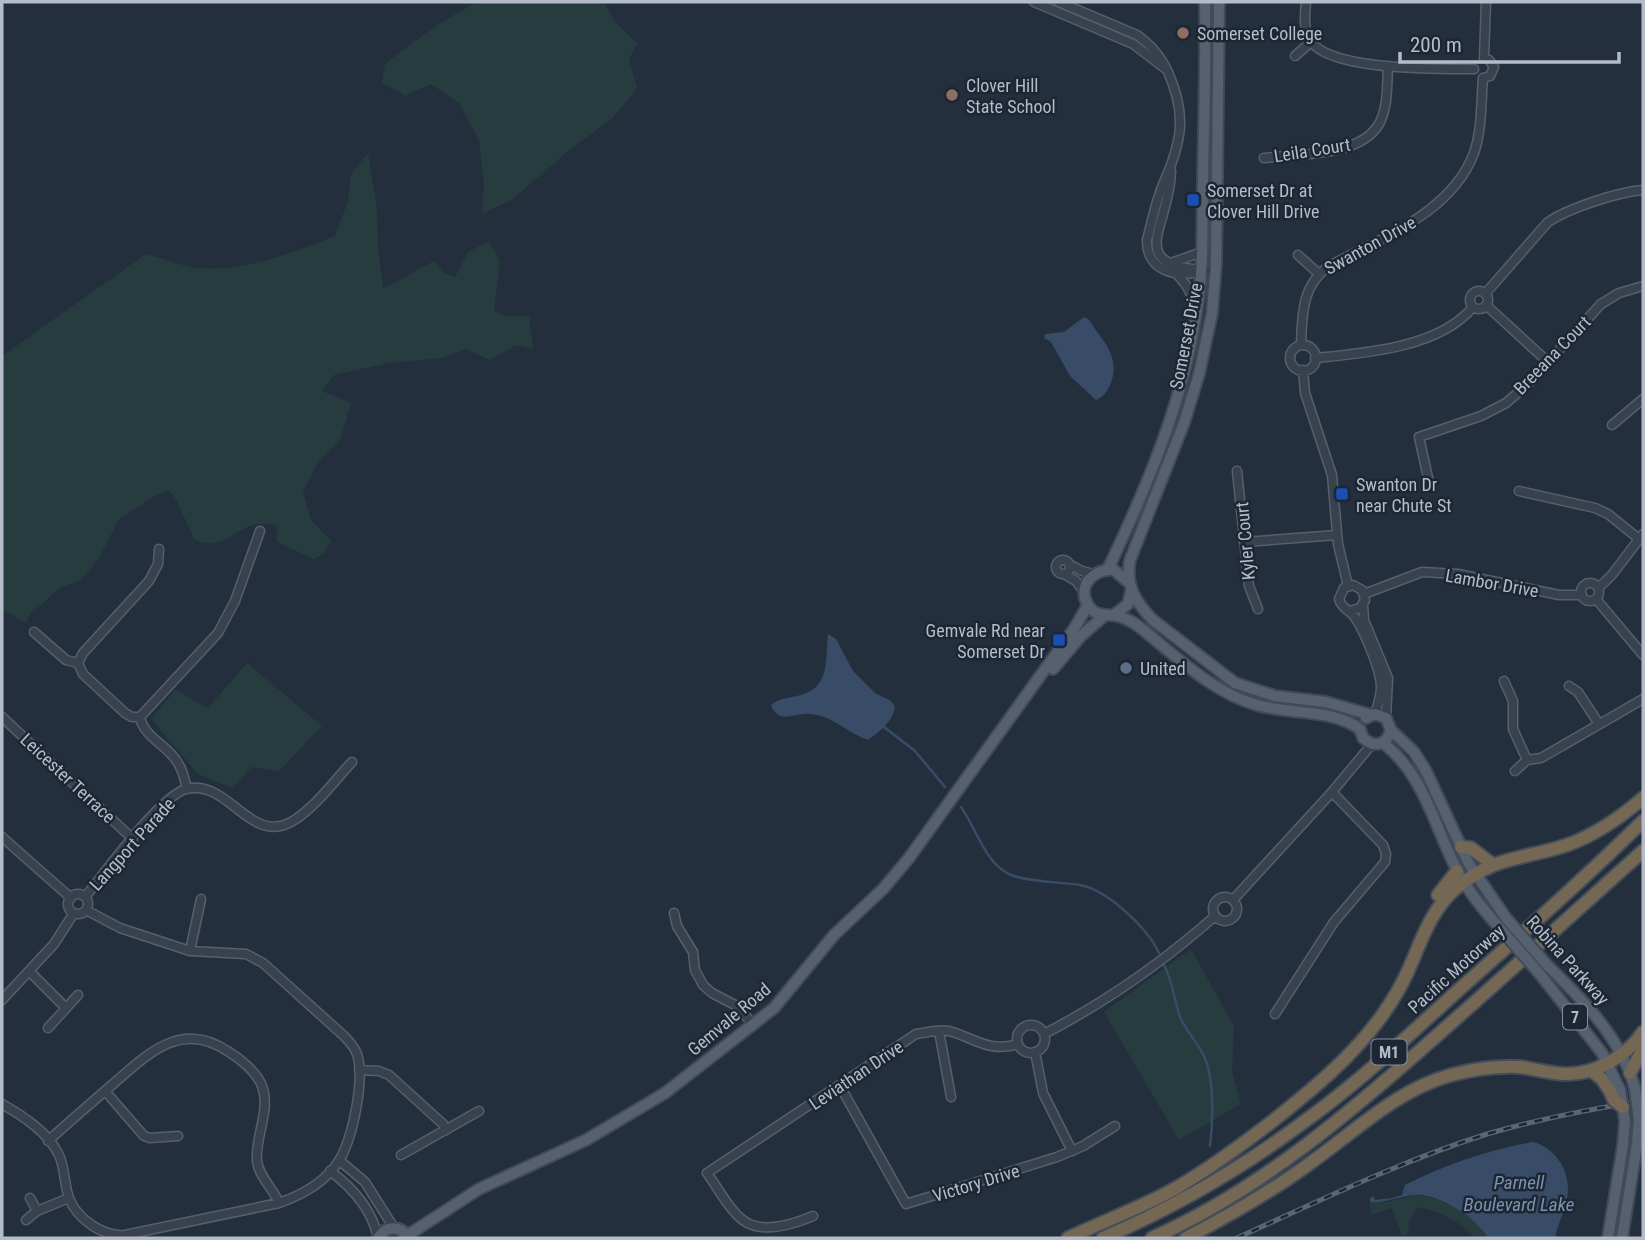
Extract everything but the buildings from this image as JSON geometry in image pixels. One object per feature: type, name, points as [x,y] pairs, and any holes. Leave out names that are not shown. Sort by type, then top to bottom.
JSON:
[{"type":"highway","points":[[1068,1238],[1191,1179],[1235,1150],[1329,1076],[1353,1052],[1382,1015],[1401,985],[1419,944],[1419,926],[1460,876],[1475,874],[1492,864],[1552,849],[1582,838],[1613,821],[1643,798]]},
{"type":"highway","name":"Pacific Motorway","points":[[1103,1238],[1188,1197],[1258,1155],[1307,1120],[1411,1033],[1643,821]]},
{"type":"highway","points":[[1461,847],[1471,849],[1492,864]]},
{"type":"highway","name":"Pacific Motorway","points":[[1152,1238],[1189,1222],[1230,1198],[1342,1118],[1643,851]]},
{"type":"highway","points":[[1186,1238],[1270,1191],[1387,1104],[1420,1086],[1455,1074],[1490,1068],[1519,1067],[1567,1074],[1592,1071],[1633,1046],[1643,1032]]},
{"type":"highway","points":[[1630,1073],[1643,1049]]},
{"type":"highway","points":[[1592,1071],[1615,1091],[1614,1100],[1623,1107]]},
{"type":"main road","name":"Somerset Drive","points":[[1108,569],[1169,421],[1185,369],[1198,308],[1202,252],[1206,2]]},
{"type":"main road","name":"Somerset Drive","points":[[1109,615],[1128,604],[1130,560],[1192,399],[1209,332],[1215,271],[1219,2]]},
{"type":"main road","points":[[1360,729],[1342,719],[1267,707],[1243,700],[1198,674],[1138,625],[1092,610],[1084,592],[1089,578],[1108,569],[1120,573],[1153,620],[1236,683],[1275,696],[1326,702],[1377,715],[1414,752],[1426,771],[1475,874]]},
{"type":"main road","name":"Gemvale Road","points":[[408,1237],[479,1189],[586,1140],[646,1105],[774,1008],[834,935],[893,878],[1074,629],[1088,605]]},
{"type":"main road","name":"Gemvale Road","points":[[1020,704],[1081,636],[1109,615]]},
{"type":"main road","points":[[1377,715],[1363,721],[1360,729],[1363,738],[1393,751],[1416,779],[1460,876]]},
{"type":"main road","points":[[1377,744],[1389,737],[1391,730]]},
{"type":"main road","name":"Robina Parkway","points":[[1475,874],[1501,922]]},
{"type":"main road","name":"Robina Parkway","points":[[1460,876],[1544,969],[1608,1062],[1615,1091]]},
{"type":"main road","name":"Robina Parkway","points":[[1544,969],[1575,992],[1621,1054],[1635,1089],[1639,1119],[1637,1144],[1622,1238]]},
{"type":"main road","points":[[1608,1238],[1621,1162],[1625,1121],[1623,1107]]},
{"type":"main road","points":[[378,1238],[386,1230],[394,1228],[404,1231],[408,1237]]},
{"type":"street","points":[[1034,2],[1133,44],[1167,70]]},
{"type":"street","points":[[1059,2],[1137,35],[1164,61],[1174,84],[1181,113],[1179,141],[1155,243],[1157,252],[1168,264],[1215,271]]},
{"type":"street","points":[[1306,2],[1306,31],[1311,41],[1326,53],[1388,67],[1474,69]]},
{"type":"street","name":"Swanton Drive","points":[[1348,586],[1337,535],[1332,475],[1305,393],[1303,370],[1293,365],[1290,358],[1294,348],[1301,345],[1305,298],[1319,274],[1416,220],[1452,186],[1468,165],[1474,152],[1483,78],[1490,76],[1493,67],[1491,62],[1483,58],[1486,2]]},
{"type":"street","points":[[1295,56],[1311,41]]},
{"type":"street","points":[[1483,58],[1478,60],[1474,69],[1476,74],[1483,78]]},
{"type":"street","name":"Leila Court","points":[[1264,158],[1339,149],[1365,139],[1377,128],[1383,112],[1388,67]]},
{"type":"street","points":[[1171,169],[1163,183],[1147,244],[1149,256],[1154,264],[1165,271],[1191,274],[1201,271]]},
{"type":"street","points":[[1485,294],[1548,222],[1559,215],[1625,193],[1643,190]]},
{"type":"street","points":[[1168,264],[1202,252]]},
{"type":"street","points":[[1298,255],[1319,274]]},
{"type":"street","points":[[1176,273],[1198,308]]},
{"type":"street","name":"Breeana Court","points":[[1429,482],[1419,437],[1468,421],[1498,407],[1521,391],[1601,304],[1619,293],[1643,286]]},
{"type":"street","points":[[1477,291],[1485,294],[1488,299],[1486,305],[1480,309],[1473,307],[1470,302],[1472,294],[1477,291]]},
{"type":"street","points":[[1486,305],[1548,362]]},
{"type":"street","points":[[1315,358],[1375,352],[1427,336],[1453,325],[1473,307]]},
{"type":"street","points":[[1301,345],[1312,349],[1315,358],[1311,367],[1303,370]]},
{"type":"street","points":[[1612,425],[1643,399]]},
{"type":"street","name":"Kyler Court","points":[[1237,471],[1249,586],[1258,609]]},
{"type":"street","points":[[1519,491],[1595,508],[1641,536]]},
{"type":"street","points":[[159,549],[158,564],[149,581],[80,656],[78,663],[83,674],[132,717],[140,717],[218,633],[235,601],[260,531]]},
{"type":"street","points":[[1244,542],[1337,535]]},
{"type":"street","name":"Lambor Drive","points":[[1582,595],[1588,584],[1594,584],[1598,588],[1611,576],[1641,536]]},
{"type":"street","points":[[1084,592],[1076,580],[1053,568],[1061,560],[1094,574]]},
{"type":"street","points":[[1064,574],[1069,570],[1069,564]]},
{"type":"street","name":"Lambor Drive","points":[[1364,594],[1422,572],[1458,574],[1559,595],[1582,595],[1590,601],[1596,599]]},
{"type":"street","points":[[1348,586],[1358,587],[1364,594],[1364,620],[1388,678],[1377,715],[1380,677],[1357,621],[1350,611],[1342,607],[1339,599],[1341,591],[1348,586]]},
{"type":"street","points":[[1598,588],[1596,599],[1643,655]]},
{"type":"street","points":[[1350,611],[1363,606]]},
{"type":"street","points":[[34,632],[66,660],[78,663]]},
{"type":"street","points":[[1504,681],[1513,701],[1513,729],[1527,760]]},
{"type":"street","points":[[1569,686],[1578,692],[1599,724]]},
{"type":"street","points":[[1515,771],[1527,760],[1541,758],[1643,699]]},
{"type":"street","name":"Leicester Terrace","points":[[2,717],[133,839]]},
{"type":"street","points":[[140,717],[144,729],[177,761],[187,789]]},
{"type":"street","points":[[1233,900],[1377,744]]},
{"type":"street","name":"Langport Parade","points":[[85,897],[165,803],[187,789],[213,792],[254,822],[277,826],[298,819],[352,762]]},
{"type":"street","points":[[1275,1014],[1334,922],[1385,862],[1383,845],[1332,792]]},
{"type":"street","points":[[2,836],[71,898]]},
{"type":"street","points":[[77,894],[85,897],[88,904],[86,910],[81,914],[74,913],[69,907],[71,898],[77,894]]},
{"type":"street","points":[[1223,897],[1233,900],[1237,906],[1233,918],[1224,921],[1215,916],[1212,907],[1216,900],[1223,897]]},
{"type":"street","points":[[190,951],[201,900]]},
{"type":"street","points":[[2,1104],[26,1118],[60,1157],[69,1198],[75,1208],[103,1232],[117,1236],[279,1203],[303,1194],[339,1160],[356,1116],[358,1056],[349,1041],[263,962],[246,954],[190,951],[120,928],[86,910]]},
{"type":"street","points":[[2,1000],[54,944],[74,913]]},
{"type":"street","points":[[674,913],[677,926],[693,952],[695,970],[703,985],[735,1005],[754,1025]]},
{"type":"street","points":[[1044,1034],[1091,1010],[1185,942],[1215,916]]},
{"type":"street","points":[[29,971],[66,1009]]},
{"type":"street","points":[[48,1028],[78,995]]},
{"type":"street","points":[[1035,1025],[1044,1034],[1043,1045],[1035,1052],[1024,1051],[1018,1044],[1017,1035],[1024,1027],[1035,1025]]},
{"type":"street","points":[[951,1097],[939,1031],[949,1031],[990,1047],[1018,1044]]},
{"type":"street","name":"Leviathan Drive","points":[[813,1216],[782,1226],[748,1223],[737,1215],[708,1173],[916,1034],[939,1031]]},
{"type":"street","points":[[48,1141],[155,1049],[175,1041],[205,1041],[232,1053],[255,1074],[263,1090],[264,1109],[257,1162],[279,1203]]},
{"type":"street","points":[[1035,1052],[1043,1093],[1072,1151],[1115,1126]]},
{"type":"street","points":[[359,1070],[379,1071],[389,1075],[446,1130]]},
{"type":"street","name":"Victory Drive","points":[[840,1086],[906,1204],[1072,1151]]},
{"type":"street","points":[[105,1091],[144,1136],[178,1136]]},
{"type":"street","points":[[401,1155],[480,1111]]},
{"type":"street","points":[[339,1160],[365,1182],[394,1228]]},
{"type":"street","points":[[330,1171],[356,1193],[376,1226],[378,1238]]},
{"type":"street","points":[[30,1198],[37,1211]]},
{"type":"street","points":[[26,1220],[37,1211],[69,1198]]},
{"type":"green space","points":[[478,2],[604,2],[614,21],[637,43],[629,59],[637,88],[613,118],[567,152],[513,199],[482,214],[484,184],[479,140],[459,103],[431,84],[405,96],[382,82],[385,64],[430,30]]},
{"type":"green space","points":[[368,153],[377,208],[383,289],[434,261],[446,274],[455,277],[468,252],[489,241],[500,261],[494,311],[506,316],[529,316],[533,349],[516,345],[490,360],[466,349],[441,358],[388,363],[334,375],[322,391],[351,403],[341,438],[317,464],[303,492],[311,520],[331,541],[323,554],[314,559],[277,542],[277,525],[253,525],[218,542],[194,539],[177,501],[169,490],[119,519],[98,560],[81,580],[61,587],[30,614],[26,623],[2,609],[2,356],[146,254],[198,268],[233,267],[286,254],[335,236],[348,201],[351,174]]},
{"type":"green space","points":[[247,663],[322,726],[279,771],[252,767],[232,788],[198,774],[151,719],[175,690],[208,708]]},
{"type":"green space","points":[[1191,949],[1234,1026],[1232,1071],[1241,1104],[1179,1140],[1104,1012]]},
{"type":"green space","points":[[1414,1195],[1435,1199],[1456,1208],[1474,1221],[1488,1238],[1475,1238],[1449,1218],[1418,1207],[1408,1223],[1409,1233],[1402,1236],[1392,1208],[1371,1215],[1370,1202],[1388,1202]]},
{"type":"water","points":[[1084,317],[1091,322],[1104,342],[1113,362],[1110,385],[1105,394],[1096,400],[1070,376],[1051,342],[1044,338],[1045,334],[1064,332]]},
{"type":"water","points":[[828,634],[836,639],[853,671],[875,693],[895,706],[889,721],[868,740],[818,715],[783,717],[774,711],[771,705],[816,687],[826,664]]},
{"type":"water","name":"Parnell Boulevard Lake","points":[[1533,1142],[1553,1153],[1562,1166],[1567,1181],[1566,1202],[1555,1238],[1488,1238],[1465,1214],[1444,1202],[1422,1195],[1370,1202],[1370,1198],[1374,1196],[1375,1200],[1402,1195],[1405,1185],[1451,1165],[1500,1149]]},
{"type":"waterway","points":[[884,727],[915,751],[945,787]]},
{"type":"waterway","points":[[961,807],[988,855],[1002,870],[1026,879],[1080,885],[1103,894],[1137,922],[1159,953]]},
{"type":"waterway","points":[[1164,965],[1180,1017],[1203,1054],[1210,1075],[1210,1146]]},
{"type":"railway","points":[[1237,1238],[1360,1182],[1487,1134],[1545,1119],[1643,1101]]},
{"type":"place","name":"Somerset College","points":[[1183,33]]},
{"type":"place","name":"Clover Hill State School","points":[[952,95]]},
{"type":"place","name":"Somerset Dr at Clover Hill Drive","points":[[1193,200]]},
{"type":"place","name":"Swanton Dr near Chute St","points":[[1342,494]]},
{"type":"place","name":"Gemvale Rd near Somerset Dr","points":[[1059,640]]},
{"type":"place","name":"United","points":[[1126,668]]}]
